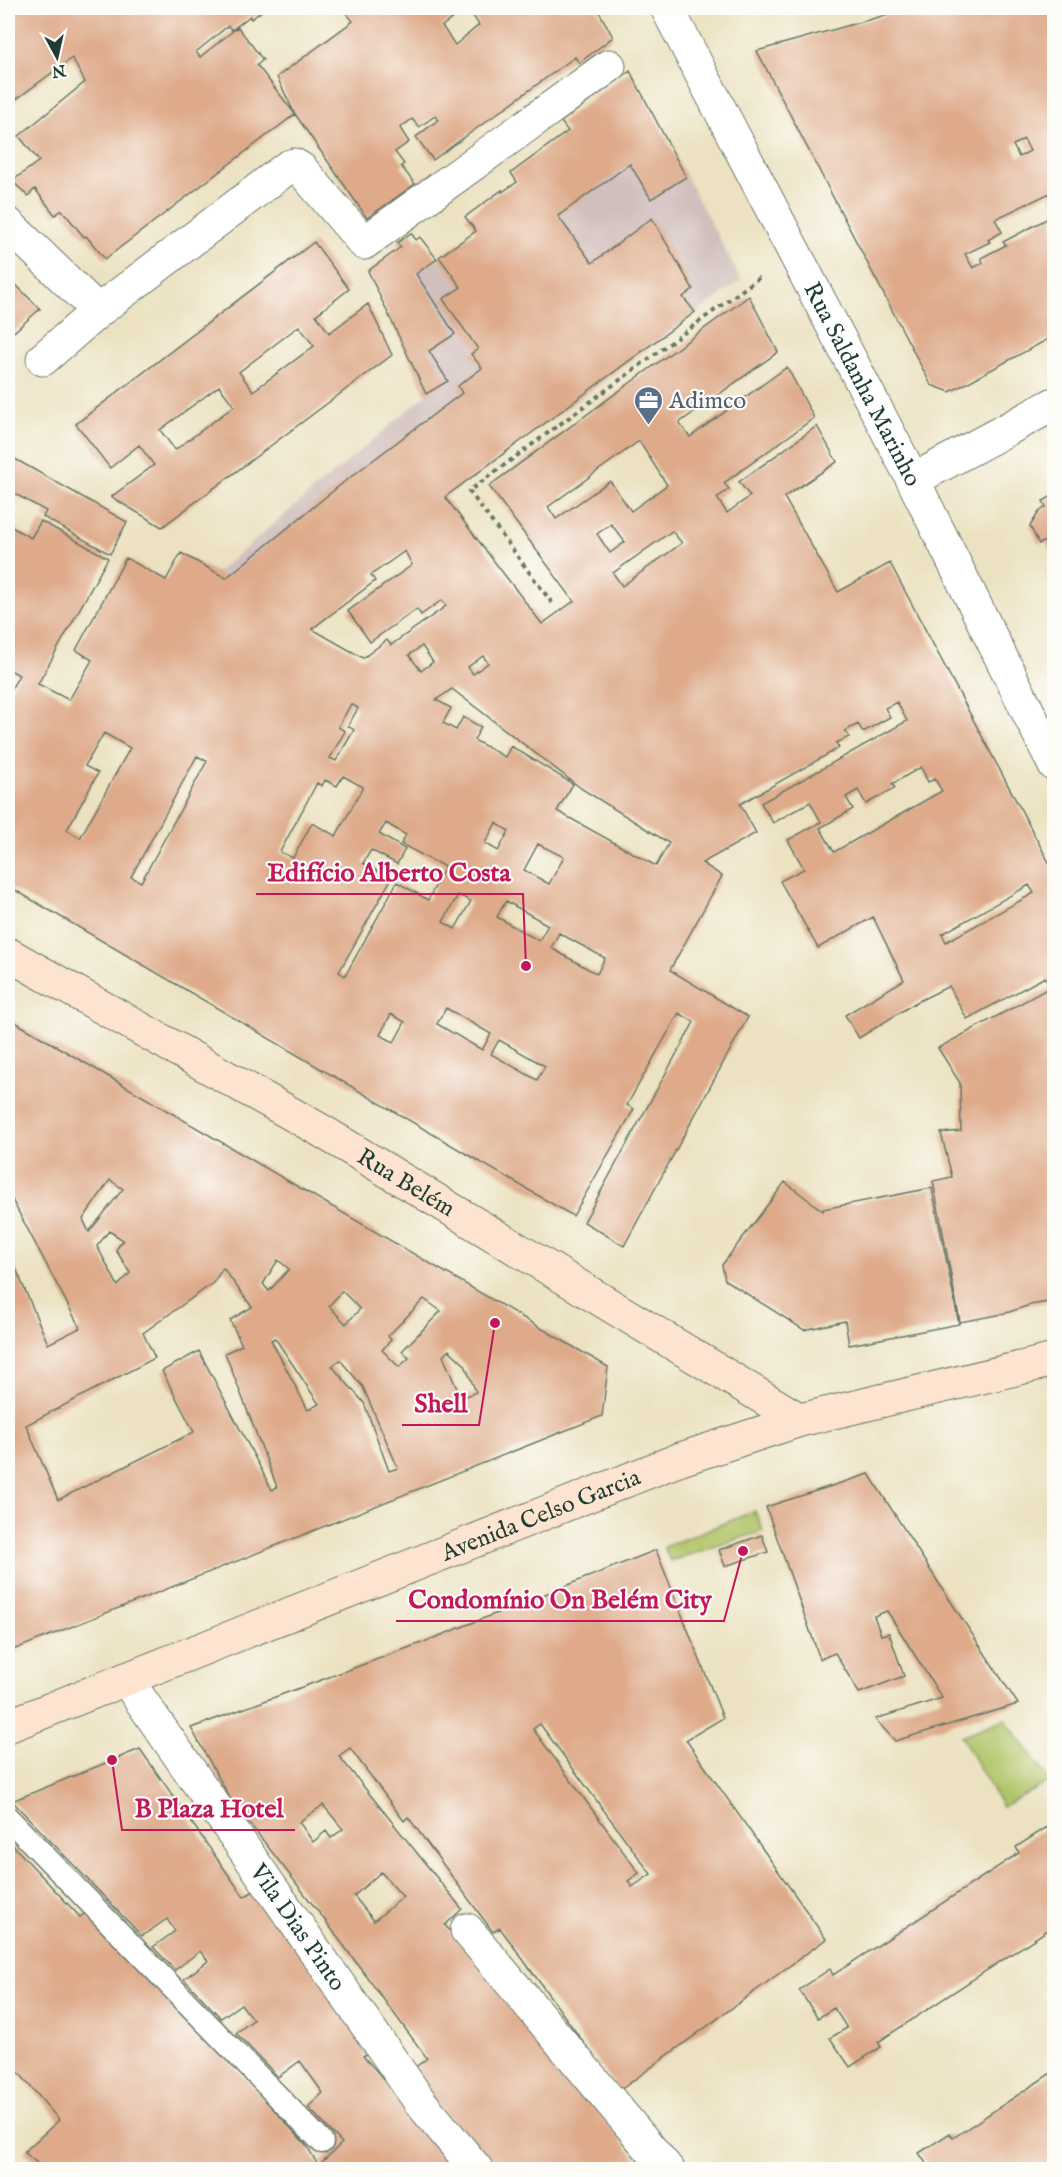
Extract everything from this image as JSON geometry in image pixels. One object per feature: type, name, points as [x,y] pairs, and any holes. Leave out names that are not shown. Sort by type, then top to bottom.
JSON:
[{"type":"main road","name":"Rua Belém","points":[[8,954],[320,1130],[800,1420]]},
{"type":"main road","name":"Avenida Celso Garcia","points":[[8,1726],[678,1461],[800,1420],[1054,1360]]},
{"type":"street","name":"Rua Saldanha Marinho","points":[[667,8],[913,480],[1054,764]]},
{"type":"street","points":[[43,359],[98,311],[288,167],[294,165],[301,169],[364,243],[609,66]]},
{"type":"street","points":[[8,224],[98,311]]},
{"type":"street","points":[[913,480],[1054,404]]},
{"type":"street","name":"Vila Dias Pinto","points":[[126,1679],[421,2103],[477,2169]]},
{"type":"street","points":[[467,1930],[669,2169]]},
{"type":"lane","points":[[8,1818],[322,2142]]},
{"type":"path","points":[[552,603],[469,491],[760,277]]},
{"type":"shaded area","points":[[648,104],[741,280],[287,614],[216,573],[426,395],[382,300]]},
{"type":"green space","points":[[755,1511],[763,1531],[670,1561],[664,1547]]},
{"type":"green space","points":[[1005,1719],[1050,1781],[1002,1807],[961,1736]]},
{"type":"building","points":[[8,8],[266,8],[251,19],[250,16],[232,30],[228,26],[196,52],[200,57],[238,27],[263,60],[257,65],[295,114],[105,259],[62,210],[55,215],[35,189],[28,196],[12,181],[39,161],[19,136],[85,82],[72,58],[15,100],[8,85]]},
{"type":"building","points":[[342,8],[467,8],[442,26],[455,45],[479,25],[468,8],[597,8],[613,37],[579,63],[575,57],[433,160],[416,137],[438,120],[435,116],[419,127],[412,119],[400,128],[409,142],[395,152],[404,164],[401,166],[415,184],[367,218],[295,114],[277,77],[353,21]]},
{"type":"building","points":[[911,8],[1054,8],[1054,203],[1050,193],[995,219],[1002,232],[988,240],[990,242],[965,254],[973,268],[983,263],[981,258],[1006,245],[1003,242],[1054,215],[1054,336],[950,392],[931,385],[757,51]],"holes":[[[1024,139],[1030,151],[1019,157],[1013,145]]]},
{"type":"building","points":[[630,71],[686,177],[651,199],[630,164],[558,216],[592,263],[652,218],[693,289],[683,297],[695,312],[445,497],[542,624],[574,601],[489,486],[749,296],[778,352],[679,423],[690,437],[787,367],[814,418],[724,483],[729,489],[717,498],[727,513],[750,496],[739,482],[817,426],[837,462],[784,497],[838,592],[890,563],[1054,872],[1054,1301],[960,1322],[933,1181],[952,1177],[941,1133],[961,1131],[960,1083],[938,1048],[1051,987],[1045,977],[967,1019],[949,986],[915,1003],[859,1038],[845,1015],[904,980],[873,917],[818,948],[780,881],[804,869],[788,840],[821,822],[810,802],[773,823],[761,803],[907,721],[897,702],[885,708],[890,717],[863,732],[858,724],[845,731],[849,737],[836,743],[839,748],[740,804],[756,833],[702,863],[722,876],[670,970],[748,1017],[624,1246],[584,1222],[694,1022],[679,1013],[627,1105],[634,1109],[573,1216],[8,886],[8,695],[19,675],[8,669],[8,525],[31,538],[41,521],[108,558],[38,684],[69,700],[92,660],[76,650],[126,558],[166,580],[181,553],[226,578],[344,482],[462,393],[458,386],[482,368],[471,354],[478,349],[443,299],[461,287],[439,257],[476,231],[465,217],[517,182],[511,173],[568,131],[561,122]],"holes":[[[639,441],[667,485],[631,511],[610,481],[556,519],[548,507]],[[611,524],[625,542],[610,553],[597,534]],[[672,531],[682,543],[622,586],[613,573]],[[405,551],[412,565],[348,611],[370,642],[417,609],[421,615],[442,600],[446,606],[391,645],[387,640],[363,658],[312,629],[375,581],[371,575]],[[422,646],[433,662],[421,671],[409,655]],[[483,656],[488,663],[473,674],[468,667]],[[452,689],[582,789],[669,843],[656,866],[557,811],[573,784],[511,746],[505,757],[474,740],[481,727],[463,717],[456,730],[443,723],[451,708],[436,700]],[[351,704],[358,708],[348,726],[354,730],[336,761],[330,758],[345,731],[338,727]],[[104,733],[130,748],[80,838],[67,830],[98,773],[85,766]],[[197,756],[207,761],[141,882],[131,877]],[[921,767],[928,782],[935,779],[942,791],[834,852],[820,828],[853,809],[846,797],[858,790],[866,804],[895,788],[892,784]],[[343,776],[363,787],[336,836],[312,823],[293,858],[280,852],[317,783],[322,786],[325,780],[337,786]],[[386,823],[406,835],[401,844],[445,867],[428,900],[397,882],[345,976],[339,972],[391,879],[363,863],[371,850],[397,864],[405,849],[379,834]],[[496,823],[509,831],[498,851],[485,843]],[[538,844],[564,857],[549,884],[524,870]],[[1029,885],[1034,893],[946,942],[942,934]],[[458,895],[471,901],[455,929],[443,922]],[[506,901],[548,925],[539,941],[497,917]],[[559,933],[605,958],[597,974],[551,948]],[[446,1008],[491,1034],[482,1050],[437,1024]],[[391,1014],[405,1022],[394,1042],[380,1035]],[[499,1040],[545,1066],[537,1080],[491,1054]]]},
{"type":"building","points":[[411,233],[416,240],[420,237],[437,259],[416,274],[455,334],[429,351],[448,381],[426,394],[368,271],[401,247],[397,243]]},
{"type":"building","points":[[314,242],[349,289],[316,315],[329,333],[368,304],[392,355],[162,527],[111,497],[154,465],[139,445],[110,468],[76,424]],"holes":[[[299,326],[314,346],[253,391],[239,372]],[[219,386],[234,406],[175,450],[160,430]]]},
{"type":"building","points":[[8,277],[40,309],[8,337]]},
{"type":"building","points":[[8,455],[127,522],[110,554],[43,517],[46,511],[8,490]]},
{"type":"building","points":[[1054,495],[1054,557],[1045,541],[1039,544],[1030,526],[1039,512],[1046,507],[1043,501]]},
{"type":"building","points":[[8,1018],[608,1367],[602,1416],[8,1652],[8,1250],[48,1344],[80,1328],[8,1192]],"holes":[[[110,1180],[123,1189],[89,1232],[83,1219]],[[109,1231],[123,1240],[116,1250],[130,1273],[118,1286],[97,1246]],[[278,1260],[289,1269],[269,1291],[263,1284]],[[223,1268],[252,1307],[230,1320],[242,1345],[225,1353],[277,1487],[272,1490],[199,1351],[162,1371],[194,1432],[58,1500],[26,1425],[155,1358],[143,1333],[213,1283]],[[342,1291],[360,1309],[346,1324],[329,1306]],[[424,1299],[441,1311],[402,1351],[409,1358],[399,1367],[382,1350],[391,1340],[388,1336]],[[275,1338],[319,1404],[308,1410],[271,1340]],[[449,1350],[465,1365],[476,1392],[461,1398],[443,1356]],[[340,1360],[363,1387],[398,1468],[389,1471],[364,1403],[332,1366]]]},
{"type":"building","points":[[785,1182],[823,1211],[823,1209],[932,1188],[959,1324],[849,1345],[845,1321],[804,1330],[725,1280],[722,1265]]},
{"type":"building","points":[[869,1474],[1018,1704],[895,1741],[875,1719],[942,1698],[887,1611],[874,1616],[881,1635],[889,1633],[904,1676],[859,1693],[835,1653],[820,1659],[766,1507]]},
{"type":"building","points":[[762,1535],[768,1552],[725,1566],[719,1550]]},
{"type":"building","points":[[656,1550],[723,1718],[686,1740],[826,1939],[619,2091],[500,1928],[493,1932],[408,1817],[404,1821],[350,1748],[339,1756],[462,1909],[445,1925],[645,2169],[494,2169],[408,2073],[427,2058],[324,1919],[230,1798],[191,1728],[424,1642]],"holes":[[[540,1724],[651,1874],[632,1887],[628,1881],[639,1873],[533,1729]],[[323,1805],[343,1829],[331,1838],[326,1831],[313,1842],[299,1822]],[[381,1872],[403,1897],[374,1921],[354,1896]]]},
{"type":"building","points":[[140,1749],[244,1897],[260,1887],[373,2050],[363,2056],[465,2169],[326,2169],[321,2163],[342,2143],[308,2107],[323,2093],[300,2061],[278,2077],[236,2033],[253,2020],[241,2004],[221,2018],[184,1979],[208,1961],[200,1951],[175,1970],[153,1947],[175,1931],[167,1919],[142,1936],[12,1801]]},
{"type":"building","points":[[1047,1827],[1054,1838],[1054,1864],[1051,1866],[1054,1871],[1054,1926],[878,2042],[881,2047],[850,2067],[830,2038],[847,2028],[834,2008],[818,2018],[799,1990],[830,1969],[833,1975],[1019,1853],[1016,1847]]},
{"type":"building","points":[[8,1840],[80,1917],[86,1913],[256,2090],[307,2146],[320,2169],[44,2169],[24,2152],[59,2120],[8,2060]]},
{"type":"building","points":[[1054,2071],[1054,2169],[930,2169],[919,2153],[950,2133],[953,2138]]},
{"type":"place","name":"Adimco","points":[[648,426]]},
{"type":"place","name":"Edifício Alberto Costa","points":[[526,966]]},
{"type":"place","name":"Shell","points":[[495,1323]]},
{"type":"place","name":"Condomínio On Belém City","points":[[743,1551]]},
{"type":"place","name":"B Plaza Hotel","points":[[112,1760]]}]
